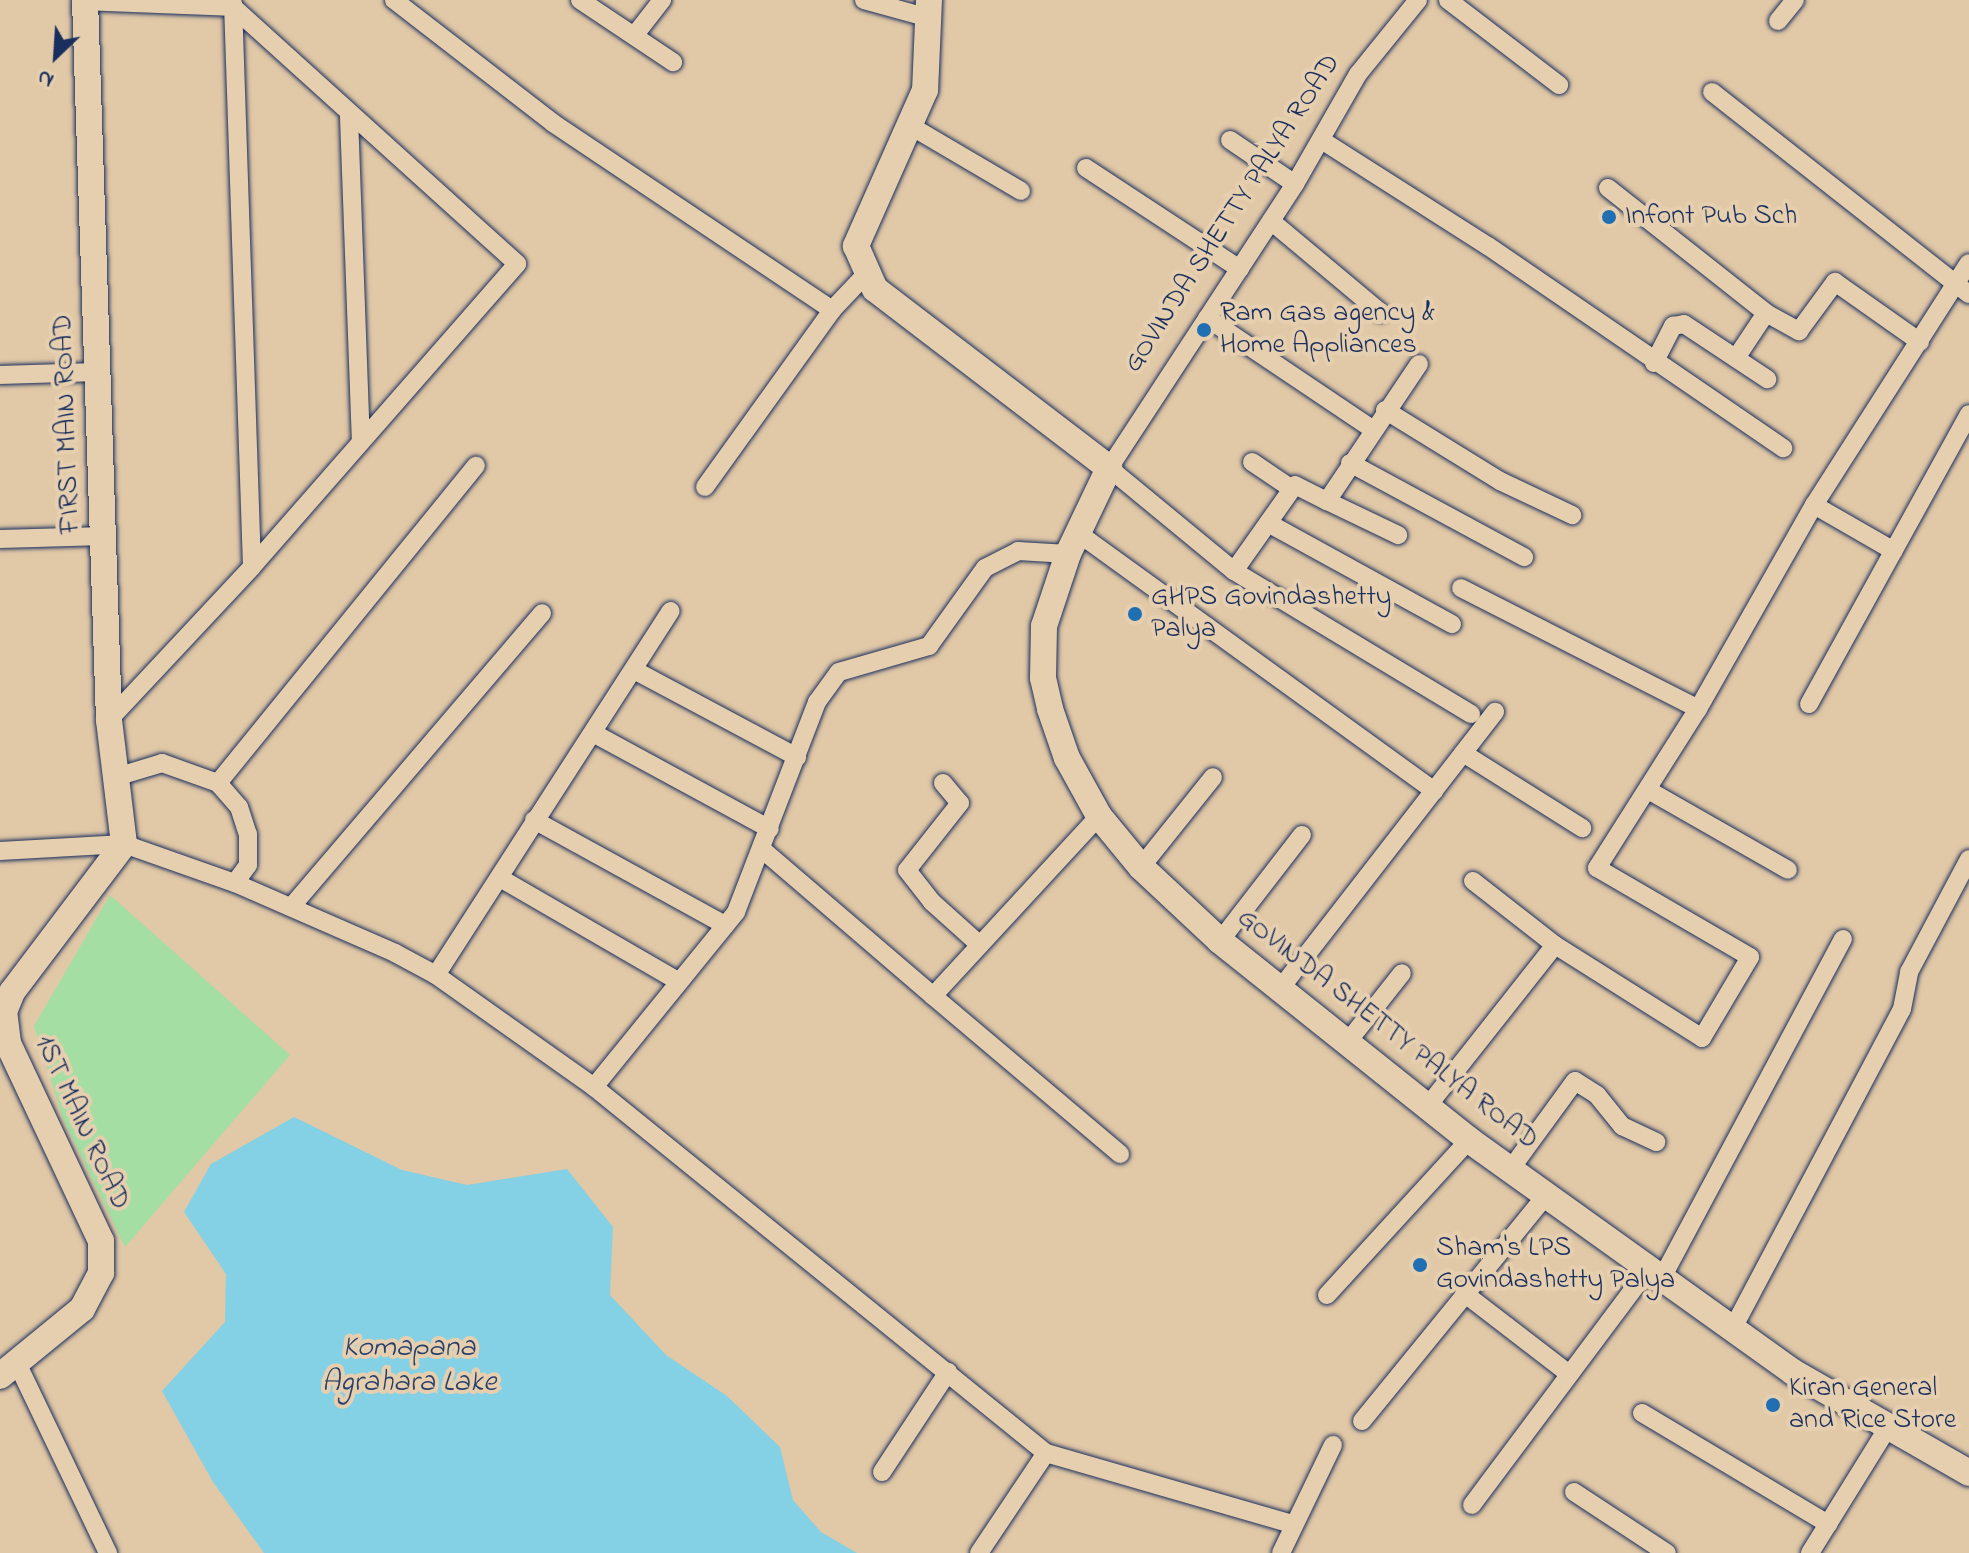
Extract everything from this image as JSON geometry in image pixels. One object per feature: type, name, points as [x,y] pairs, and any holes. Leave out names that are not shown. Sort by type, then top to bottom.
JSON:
[{"type":"street","points":[[394,0],[553,123],[832,310]]},
{"type":"street","points":[[580,0],[673,62]]},
{"type":"street","points":[[634,36],[662,0]]},
{"type":"street","points":[[864,0],[929,9],[925,90],[856,246],[875,289],[1109,468],[1234,571],[1471,714]]},
{"type":"street","name":"GOVINDA SHETTY PALYA ROAD","points":[[1418,0],[1358,74],[1323,141],[1109,468],[1073,544],[1044,626],[1043,678],[1067,758],[1099,816],[1141,867],[1220,941],[1346,1044],[1469,1140],[1656,1272],[1732,1330],[1887,1429],[1969,1473]]},
{"type":"street","points":[[1448,0],[1559,85]]},
{"type":"street","points":[[1778,21],[1795,0]]},
{"type":"street","points":[[85,1],[233,3],[349,117],[517,264],[252,567],[109,720]]},
{"type":"street","name":"FIRST MAIN ROAD","points":[[85,1],[109,720],[124,844]]},
{"type":"street","points":[[233,3],[252,567]]},
{"type":"street","points":[[1712,92],[1963,288]]},
{"type":"street","points":[[349,117],[361,442]]},
{"type":"street","points":[[909,125],[1021,191]]},
{"type":"street","points":[[1230,140],[1295,184]]},
{"type":"street","points":[[1323,141],[1488,246],[1654,363],[1783,448]]},
{"type":"street","points":[[1086,168],[1240,269]]},
{"type":"street","points":[[1608,188],[1766,313],[1799,331],[1835,282],[1920,342]]},
{"type":"street","points":[[1271,221],[1381,313]]},
{"type":"street","points":[[1473,881],[1555,945],[1702,1038],[1750,957],[1597,868],[1698,709],[1814,505],[1920,342],[1963,288],[1969,263]]},
{"type":"street","points":[[705,487],[832,310],[868,272]]},
{"type":"street","points":[[1736,358],[1766,313]]},
{"type":"street","points":[[1207,318],[1371,428]]},
{"type":"street","points":[[1654,363],[1673,326],[1684,324],[1767,379]]},
{"type":"street","points":[[1327,501],[1371,428],[1419,364]]},
{"type":"street","points":[[0,375],[97,372]]},
{"type":"street","points":[[1385,410],[1500,481],[1572,515]]},
{"type":"street","points":[[1809,704],[1969,414]]},
{"type":"street","points":[[1252,462],[1292,489]]},
{"type":"street","points":[[1350,463],[1524,557]]},
{"type":"street","points":[[218,783],[476,465]]},
{"type":"street","points":[[1234,571],[1295,485],[1398,535]]},
{"type":"street","points":[[1814,505],[1894,551]]},
{"type":"street","points":[[1268,523],[1452,624]]},
{"type":"street","points":[[0,539],[105,536]]},
{"type":"street","points":[[594,1087],[725,925],[764,851],[817,702],[839,672],[929,646],[985,568],[1018,551],[1073,544],[1434,791]]},
{"type":"street","points":[[1461,588],[1698,709]]},
{"type":"street","points":[[436,975],[671,611]]},
{"type":"street","points":[[292,906],[542,613]]},
{"type":"street","points":[[634,670],[797,757]]},
{"type":"street","points":[[1280,989],[1495,712]]},
{"type":"street","points":[[593,733],[770,829]]},
{"type":"street","points":[[1463,753],[1582,828]]},
{"type":"street","points":[[116,777],[162,763],[218,783],[239,807],[248,834],[248,865],[235,883]]},
{"type":"street","points":[[1141,867],[1213,777]]},
{"type":"street","points":[[943,783],[960,803],[907,870],[932,902],[980,945]]},
{"type":"street","points":[[1648,790],[1788,870]]},
{"type":"street","points":[[933,996],[1099,816]]},
{"type":"street","points":[[534,820],[725,925]]},
{"type":"street","points":[[1220,941],[1302,835]]},
{"type":"street","points":[[0,851],[124,844],[292,906],[436,975],[594,1087],[1046,1453],[1292,1524]]},
{"type":"street","name":"1ST MAIN ROAD","points":[[8,1369],[82,1309],[101,1273],[101,1241],[8,1043],[4,1012],[12,992],[124,844]]},
{"type":"street","points":[[764,851],[1120,1154]]},
{"type":"street","points":[[1732,1330],[1902,1009],[1909,972],[1969,859]]},
{"type":"street","points":[[500,878],[678,981]]},
{"type":"street","points":[[1472,1505],[1569,1374],[1656,1272],[1843,939]]},
{"type":"street","points":[[1427,1107],[1555,945]]},
{"type":"street","points":[[1346,1044],[1402,973]]},
{"type":"street","points":[[1510,1170],[1575,1081],[1597,1095],[1622,1126],[1657,1142]]},
{"type":"street","points":[[1327,1295],[1469,1140]]},
{"type":"street","points":[[1362,1421],[1546,1195]]},
{"type":"street","points":[[1464,1293],[1569,1374]]},
{"type":"street","points":[[8,1369],[108,1553]]},
{"type":"street","points":[[882,1472],[948,1372]]},
{"type":"street","points":[[1642,1413],[1828,1524]]},
{"type":"street","points":[[1810,1553],[1887,1429]]},
{"type":"street","points":[[1281,1553],[1292,1524],[1333,1445]]},
{"type":"street","points":[[979,1553],[1046,1453]]},
{"type":"street","points":[[1574,1492],[1667,1553]]},
{"type":"green space","points":[[110,895],[290,1055],[125,1247],[63,1119],[34,1026]]},
{"type":"water","name":"Komapana Agrahara Lake","points":[[294,1117],[402,1170],[467,1185],[567,1169],[613,1227],[610,1295],[666,1355],[727,1396],[780,1447],[793,1500],[821,1532],[857,1553],[264,1553],[213,1482],[162,1391],[225,1322],[226,1274],[184,1212],[211,1164]]},
{"type":"place","name":"Infont Pub Sch","points":[[1609,217]]},
{"type":"place","name":"Ram Gas agency & Home Appliances","points":[[1204,330]]},
{"type":"place","name":"GHPS Govindashetty Palya","points":[[1135,614]]},
{"type":"place","name":"Sham's LPS Govindashetty Palya","points":[[1420,1265]]},
{"type":"place","name":"Kiran General and Rice Store","points":[[1773,1405]]}]
